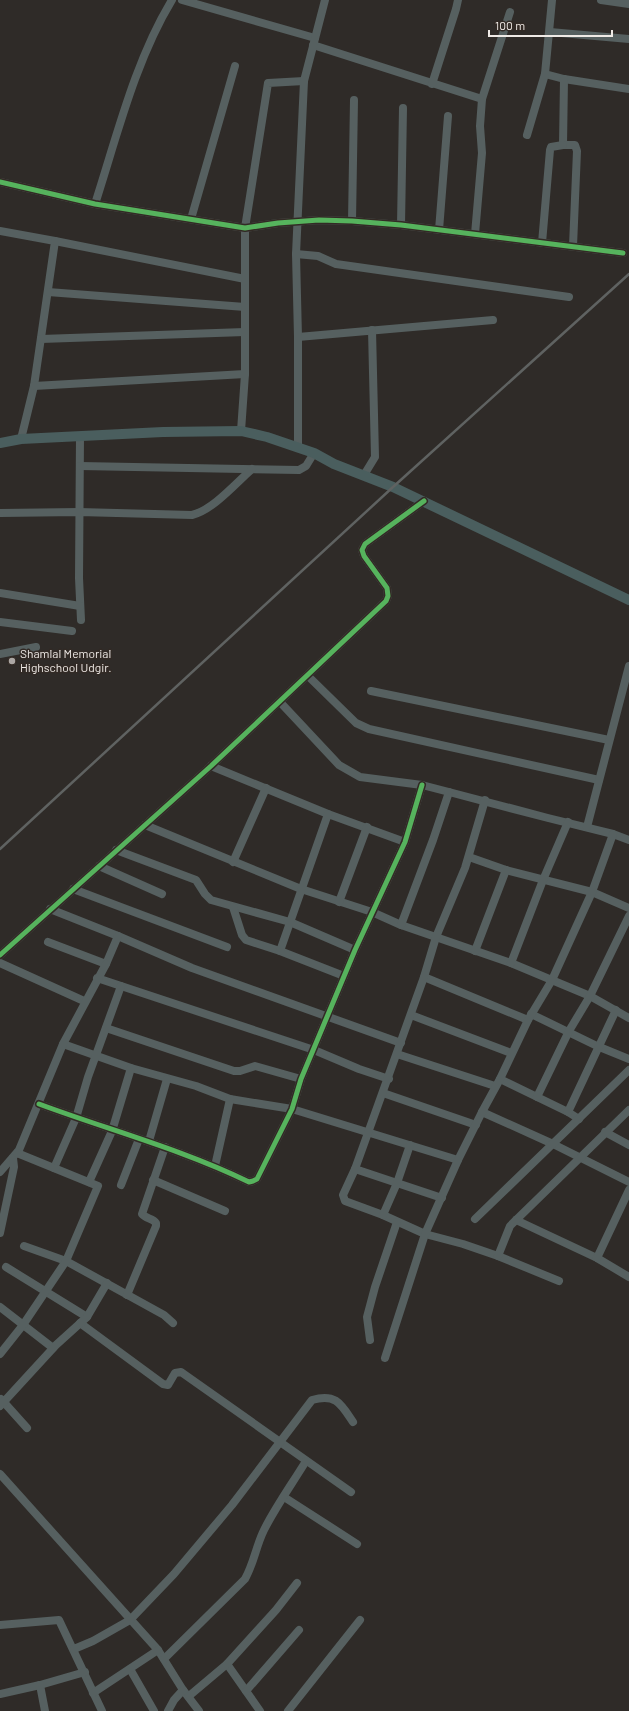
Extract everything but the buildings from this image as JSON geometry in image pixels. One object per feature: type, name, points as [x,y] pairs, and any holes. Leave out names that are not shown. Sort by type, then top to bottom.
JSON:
[{"type":"main road","points":[[0,443],[21,439],[163,432],[241,431],[267,437],[314,453],[334,464],[364,475],[424,501],[629,600]]},
{"type":"street","points":[[95,204],[144,54],[158,24],[172,0]]},
{"type":"street","points":[[182,0],[314,42],[432,84],[482,99]]},
{"type":"street","points":[[298,448],[296,254],[304,81],[325,0]]},
{"type":"street","points":[[432,84],[458,0]]},
{"type":"street","points":[[527,135],[545,74],[552,0]]},
{"type":"street","points":[[601,0],[629,4]]},
{"type":"street","points":[[475,234],[482,153],[480,126],[482,99],[510,12]]},
{"type":"street","points":[[550,32],[629,39]]},
{"type":"street","points":[[191,219],[235,66]]},
{"type":"street","points":[[545,74],[564,79],[629,89]]},
{"type":"street","points":[[563,144],[564,79]]},
{"type":"street","points":[[241,431],[245,374],[245,228],[268,82],[304,81]]},
{"type":"street","points":[[352,221],[354,100]]},
{"type":"street","points":[[401,225],[403,108]]},
{"type":"street","points":[[439,230],[448,116]]},
{"type":"street","points":[[542,243],[551,147],[554,145],[563,144],[575,145],[577,151],[573,246]]},
{"type":"street","points":[[0,182],[95,204],[245,228],[278,223],[319,220],[352,221],[401,225],[623,253]]},
{"type":"street","points":[[0,230],[55,242],[245,278]]},
{"type":"street","points":[[21,439],[34,386],[55,242]]},
{"type":"street","points":[[296,254],[318,256],[336,264],[569,297]]},
{"type":"street","points":[[48,292],[245,307]]},
{"type":"street","points":[[298,337],[493,320]]},
{"type":"street","points":[[364,475],[376,457],[372,330]]},
{"type":"street","points":[[41,339],[245,332]]},
{"type":"street","points":[[34,386],[245,374]]},
{"type":"street","points":[[80,437],[81,620]]},
{"type":"street","points":[[80,466],[299,470],[306,466],[314,453]]},
{"type":"street","points":[[0,513],[80,512],[192,515],[209,508],[252,469]]},
{"type":"street","points":[[0,955],[211,766],[386,601],[388,596],[387,588],[364,556],[362,550],[365,544],[424,501]]},
{"type":"street","points":[[0,593],[80,606]]},
{"type":"street","points":[[0,622],[72,631]]},
{"type":"street","points":[[0,654],[36,647]]},
{"type":"street","points":[[587,827],[629,666]]},
{"type":"street","points":[[308,676],[356,723],[368,729],[599,780]]},
{"type":"street","points":[[371,691],[609,740]]},
{"type":"street","points":[[280,702],[339,765],[360,777],[422,785],[587,827],[629,840]]},
{"type":"street","points":[[211,766],[328,814],[367,827],[404,842]]},
{"type":"street","points":[[39,1104],[112,1131],[149,1141],[215,1166],[249,1182],[257,1179],[292,1109],[301,1079],[328,1018],[344,976],[404,842],[417,805],[422,785]]},
{"type":"street","points":[[233,862],[266,788]]},
{"type":"street","points":[[401,925],[433,840],[449,792]]},
{"type":"street","points":[[485,800],[469,857],[436,937],[389,1079],[368,1131],[355,1169],[343,1195],[344,1200],[383,1215],[425,1234],[463,1244],[498,1256],[559,1280]]},
{"type":"street","points":[[280,951],[328,814]]},
{"type":"street","points":[[511,963],[543,880],[568,822]]},
{"type":"street","points":[[145,825],[302,889],[372,912],[401,925],[511,963],[590,996],[629,1017]]},
{"type":"street","points":[[339,902],[367,827]]},
{"type":"street","points":[[385,1358],[425,1234],[458,1160],[482,1112],[530,1017],[552,980],[592,892],[613,834]]},
{"type":"street","points":[[116,850],[196,880],[204,894],[211,900],[290,922],[355,950]]},
{"type":"street","points":[[469,857],[506,870],[592,892],[629,908]]},
{"type":"street","points":[[99,866],[162,894]]},
{"type":"street","points":[[475,950],[506,870]]},
{"type":"street","points":[[73,889],[227,947]]},
{"type":"street","points":[[233,907],[242,935],[246,940],[280,951],[344,976]]},
{"type":"street","points":[[50,909],[192,968],[401,1043]]},
{"type":"street","points":[[537,1097],[568,1031],[590,996],[629,916]]},
{"type":"street","points":[[0,1172],[15,1156],[39,1104],[63,1044],[84,1001],[106,964],[118,936]]},
{"type":"street","points":[[48,942],[106,964]]},
{"type":"street","points":[[0,963],[84,1001]]},
{"type":"street","points":[[424,977],[568,1031],[597,1046],[629,1059]]},
{"type":"street","points":[[97,978],[314,1050],[359,1069],[389,1079]]},
{"type":"street","points":[[54,1168],[76,1118],[95,1056],[121,986]]},
{"type":"street","points":[[568,1112],[597,1046],[616,1010]]},
{"type":"street","points":[[411,1015],[512,1054]]},
{"type":"street","points":[[106,1028],[234,1071],[240,1071],[255,1066],[301,1079]]},
{"type":"street","points":[[63,1044],[130,1068],[196,1086],[230,1099],[292,1109],[368,1131],[458,1160]]},
{"type":"street","points":[[397,1054],[496,1086]]},
{"type":"street","points":[[89,1182],[112,1131],[130,1068]]},
{"type":"street","points":[[475,1219],[629,1070]]},
{"type":"street","points":[[149,1141],[166,1079]]},
{"type":"street","points":[[500,1079],[580,1119]]},
{"type":"street","points":[[383,1093],[476,1125]]},
{"type":"street","points":[[215,1166],[230,1099]]},
{"type":"street","points":[[498,1256],[507,1231],[516,1220],[629,1110]]},
{"type":"street","points":[[482,1112],[553,1144],[629,1182]]},
{"type":"street","points":[[605,1132],[629,1145]]},
{"type":"street","points":[[121,1185],[139,1139]]},
{"type":"street","points":[[383,1215],[397,1183],[410,1145]]},
{"type":"street","points":[[127,1295],[156,1226],[154,1220],[145,1217],[142,1214],[165,1147]]},
{"type":"street","points":[[0,1354],[23,1325],[66,1261],[98,1186],[54,1168],[15,1156]]},
{"type":"street","points":[[0,1233],[15,1156]]},
{"type":"street","points":[[355,1169],[442,1198]]},
{"type":"street","points":[[154,1180],[225,1211]]},
{"type":"street","points":[[597,1258],[629,1190]]},
{"type":"street","points":[[0,1210],[6,1204]]},
{"type":"street","points":[[516,1220],[597,1258],[629,1277]]},
{"type":"street","points":[[370,1340],[367,1317],[375,1287],[397,1222]]},
{"type":"street","points":[[24,1246],[66,1261],[164,1315],[173,1322]]},
{"type":"street","points":[[6,1267],[87,1317]]},
{"type":"street","points":[[27,1428],[1,1402],[53,1348],[87,1317],[107,1283]]},
{"type":"street","points":[[0,1307],[53,1348]]},
{"type":"street","points":[[80,1322],[163,1384],[168,1385],[176,1373],[182,1372],[351,1492]]},
{"type":"street","points":[[74,1649],[94,1641],[130,1620],[174,1574],[232,1505],[312,1400],[329,1398],[340,1403],[353,1422]]},
{"type":"street","points":[[164,1659],[245,1579],[252,1565],[264,1529],[306,1461]]},
{"type":"street","points":[[2,1478],[158,1650],[199,1711]]},
{"type":"street","points":[[284,1497],[357,1544]]},
{"type":"street","points":[[168,1711],[174,1700],[227,1664],[276,1610],[297,1583]]},
{"type":"street","points":[[0,1625],[59,1620],[85,1672],[102,1711]]},
{"type":"street","points":[[288,1711],[360,1620]]},
{"type":"street","points":[[246,1691],[299,1630]]},
{"type":"street","points":[[94,1693],[158,1650]]},
{"type":"street","points":[[227,1664],[260,1711]]},
{"type":"street","points":[[130,1669],[154,1711]]},
{"type":"street","points":[[0,1694],[40,1685],[85,1672]]},
{"type":"street","points":[[40,1685],[45,1711]]},
{"type":"railway","points":[[0,849],[393,487],[629,274]]},
{"type":"cycle path","points":[[0,182],[95,204],[245,228],[278,223],[319,220],[352,221],[401,225],[623,253]]},
{"type":"cycle path","points":[[0,955],[211,766],[386,601],[388,596],[387,588],[364,556],[362,550],[365,544],[424,501]]},
{"type":"cycle path","points":[[39,1104],[171,1150],[223,1170],[249,1182],[257,1179],[292,1109],[301,1079],[355,950],[405,842],[422,785]]},
{"type":"place","name":"Shamlal Memorial Highschool Udgir.","points":[[12,661]]}]
